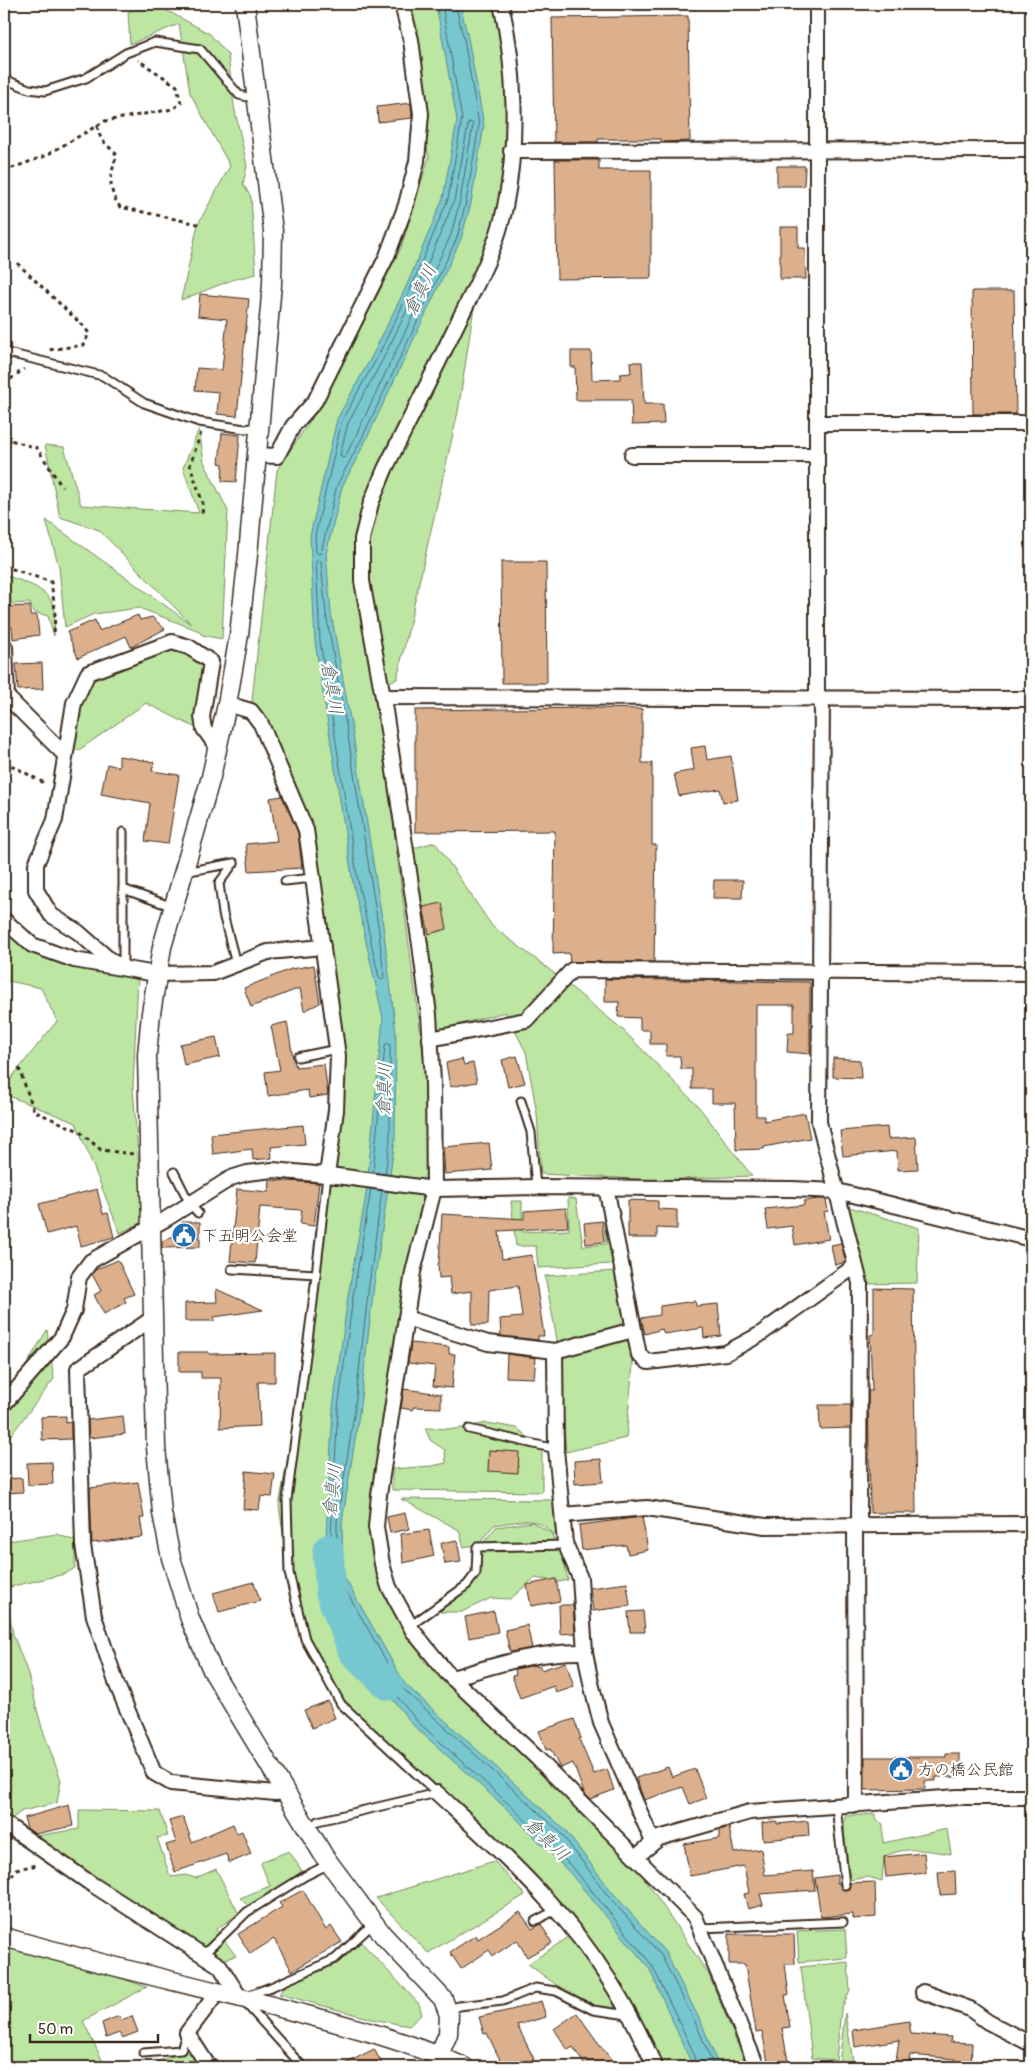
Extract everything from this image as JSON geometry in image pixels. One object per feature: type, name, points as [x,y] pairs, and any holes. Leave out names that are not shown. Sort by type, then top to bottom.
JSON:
[{"type":"street","points":[[245,4],[273,230],[272,284],[239,635],[227,704],[217,747],[156,974],[147,1055],[156,1447],[162,1513],[171,1558],[190,1619],[212,1670],[330,1864],[383,1935],[443,1998],[449,2015],[448,2034],[439,2056]]},
{"type":"street","points":[[257,455],[276,456],[293,426],[315,401],[387,256],[406,205],[417,161],[421,114],[411,40],[402,4]]},
{"type":"street","points":[[500,4],[511,59],[513,121],[505,208],[486,266],[371,503],[362,539],[362,581],[383,698],[420,945],[433,1082],[434,1189],[413,1272],[379,1495],[376,1527],[382,1564],[389,1588],[410,1626],[452,1678],[538,1758],[695,1917],[756,2067]]},
{"type":"street","points":[[817,4],[817,455],[820,699],[819,1122],[860,1283],[856,1804]]},
{"type":"street","points":[[511,151],[1031,150]]},
{"type":"street","points":[[817,423],[1031,423]]},
{"type":"street","points":[[632,455],[817,455]]},
{"type":"street","points":[[123,967],[111,961],[78,932],[51,915],[36,890],[36,864],[54,824],[74,703],[88,673],[172,642],[189,647],[211,662],[202,717],[204,729],[217,747]]},
{"type":"street","points":[[4,647],[6,697],[65,755]]},
{"type":"street","points":[[383,698],[1031,699]]},
{"type":"street","points":[[227,704],[251,711],[261,724],[306,830],[337,1049],[332,1175]]},
{"type":"street","points":[[4,920],[32,945],[74,960],[156,974],[213,973],[268,952],[323,947]]},
{"type":"street","points":[[430,1039],[526,1020],[572,970],[1031,973]]},
{"type":"street","points":[[4,1404],[62,1337],[74,1310],[80,1277],[91,1261],[151,1227],[194,1209],[231,1178],[247,1173],[273,1170],[332,1175],[434,1189],[606,1187],[792,1189],[837,1192],[1031,1239]]},
{"type":"street","points":[[606,1187],[639,1356],[648,1362],[726,1353],[759,1335],[855,1266]]},
{"type":"street","points":[[153,1318],[78,1369],[84,1545],[94,1616],[117,1685],[154,1773],[171,1784],[275,1793],[286,1792]]},
{"type":"street","points":[[406,1318],[488,1343],[555,1351],[633,1330]]},
{"type":"street","points":[[555,1351],[556,1449],[562,1515],[566,1545],[580,1578],[585,1652],[601,1723],[654,1842]]},
{"type":"street","points":[[4,1386],[27,1378]]},
{"type":"street","points":[[562,1515],[647,1508],[765,1526],[1031,1524]]},
{"type":"street","points":[[452,1678],[526,1656],[559,1652],[585,1652]]},
{"type":"street","points":[[437,1793],[511,1861],[556,1910],[593,1955],[629,2015],[655,2067]]},
{"type":"street","points":[[636,1857],[658,1838],[750,1812],[958,1797],[1031,1797]]},
{"type":"street","points":[[4,1823],[90,1883],[220,1966],[240,1998]]},
{"type":"street","points":[[4,1937],[73,1957],[340,2024],[439,2056],[470,2062]]},
{"type":"street","points":[[209,2067],[187,2033],[218,1992]]},
{"type":"street","points":[[924,1992],[970,2009],[988,2022],[1031,2044]]},
{"type":"lane","points":[[4,79],[29,89],[45,91],[86,78],[126,53],[155,42],[200,49],[239,95],[257,99]]},
{"type":"lane","points":[[4,352],[104,376],[144,403],[204,423],[245,429],[259,427]]},
{"type":"lane","points":[[123,832],[123,967]]},
{"type":"lane","points":[[184,872],[234,863],[219,882],[223,914],[236,964]]},
{"type":"lane","points":[[285,881],[313,878]]},
{"type":"lane","points":[[123,888],[173,907]]},
{"type":"lane","points":[[298,1057],[337,1049]]},
{"type":"lane","points":[[521,1101],[531,1132],[536,1187]]},
{"type":"lane","points":[[174,1172],[194,1209]]},
{"type":"lane","points":[[332,1175],[316,1274],[287,1500],[289,1573],[305,1639],[341,1704],[437,1793]]},
{"type":"lane","points":[[232,1269],[316,1274]]},
{"type":"lane","points":[[469,1429],[556,1449]]},
{"type":"lane","points":[[410,1626],[467,1585],[476,1573],[477,1547],[566,1545]]},
{"type":"lane","points":[[308,1829],[318,1821],[437,1793]]},
{"type":"lane","points":[[836,1806],[845,1885]]},
{"type":"lane","points":[[203,1955],[247,1912],[305,1876],[330,1864]]},
{"type":"lane","points":[[534,1921],[556,1910]]},
{"type":"lane","points":[[701,1928],[843,1922]]},
{"type":"lane","points":[[303,2067],[240,1998],[271,1987],[335,1959],[374,1923]]},
{"type":"lane","points":[[447,2009],[503,2001],[535,1988],[556,1991],[593,2010],[629,2015]]},
{"type":"lane","points":[[143,2053],[181,2050],[187,2033]]},
{"type":"path","points":[[4,171],[45,156],[105,121],[172,109],[181,103],[177,86],[126,53]]},
{"type":"path","points":[[98,126],[101,139],[117,155],[110,175],[113,197],[120,207],[198,224]]},
{"type":"path","points":[[17,263],[89,334],[84,346],[44,351]]},
{"type":"path","points":[[4,384],[36,359]]},
{"type":"path","points":[[202,514],[202,504],[190,465],[204,423]]},
{"type":"path","points":[[4,438],[38,448],[62,487]]},
{"type":"path","points":[[4,566],[51,582],[55,610],[54,636]]},
{"type":"path","points":[[4,763],[59,792]]},
{"type":"path","points":[[19,1068],[34,1111],[79,1132],[101,1150],[140,1155],[149,1153]]},
{"type":"path","points":[[4,1890],[16,1870],[44,1864]]},
{"type":"path","points":[[470,2062],[488,2067]]},
{"type":"green space","points":[[155,4],[210,34],[228,55],[234,106],[247,166],[243,184],[251,197],[256,274],[232,280],[181,300],[198,224],[230,166],[190,93],[179,24],[130,44],[128,12]]},
{"type":"green space","points":[[398,4],[493,4],[511,65],[505,208],[478,281],[458,412],[397,679],[380,685],[375,658],[396,847],[433,1126],[376,1527],[389,1588],[424,1661],[511,1733],[623,1846],[709,1975],[747,2067],[663,2067],[622,1988],[575,1922],[490,1832],[341,1704],[296,1621],[279,1506],[304,1369],[338,1056],[306,830],[253,713],[252,700],[277,470],[323,401],[401,248],[429,157]]},
{"type":"green space","points":[[199,429],[204,462],[228,511],[222,639],[202,635],[197,630],[139,608],[94,614],[65,627],[59,567],[46,520],[191,624],[99,530],[60,517],[45,445],[64,447],[81,505],[199,513],[183,468]]},
{"type":"green space","points":[[4,575],[36,587],[49,597],[55,612],[54,636],[48,616],[33,612],[30,603],[12,604],[10,594],[4,594]]},
{"type":"green space","points":[[172,642],[211,662],[198,729],[146,703],[79,750],[66,751],[88,673]]},
{"type":"green space","points":[[435,842],[492,926],[550,970],[622,1029],[699,1107],[752,1176],[655,1180],[541,1174],[537,1114],[526,1052],[505,1012],[438,1030],[414,848]]},
{"type":"green space","points":[[4,934],[28,947],[138,977],[133,1087],[143,1222],[120,1233],[76,1123],[4,1094],[4,1087],[57,1021],[41,988],[4,980]]},
{"type":"green space","points":[[568,1198],[576,1199],[583,1246],[606,1244],[602,1203],[606,1202],[612,1264],[538,1268],[536,1246],[516,1246],[511,1201],[522,1201],[522,1232],[569,1230]]},
{"type":"green space","points":[[846,1206],[919,1228],[917,1283],[865,1284]]},
{"type":"green space","points":[[614,1271],[633,1364],[626,1438],[566,1452],[557,1340],[545,1276]]},
{"type":"green space","points":[[47,1330],[54,1379],[4,1444],[4,1403]]},
{"type":"green space","points":[[487,1423],[517,1428],[542,1449],[542,1492],[392,1490],[392,1469],[446,1463],[445,1450],[430,1440],[425,1428],[456,1429]]},
{"type":"green space","points":[[401,1499],[557,1500],[563,1544],[554,1534],[539,1523],[525,1521],[494,1525],[479,1544],[464,1547],[459,1530]]},
{"type":"green space","points":[[532,1522],[550,1532],[562,1552],[568,1580],[559,1582],[535,1578],[510,1599],[491,1598],[462,1612],[440,1612],[467,1585],[477,1567],[483,1543],[496,1527]]},
{"type":"green space","points":[[4,1532],[7,1541],[57,1534],[75,1541],[75,1568],[65,1574],[5,1588],[13,1634],[27,1671],[42,1728],[61,1780],[57,1803],[22,1811],[5,1824]]},
{"type":"green space","points":[[79,1810],[160,1811],[168,1836],[157,1838],[172,1877],[185,1875],[196,1878],[216,1869],[239,1914],[216,1929],[236,1956],[222,1960],[29,1837],[79,1829]]},
{"type":"green space","points":[[875,1814],[875,1819],[883,1824],[883,1843],[947,1829],[951,1854],[925,1850],[908,1850],[892,1853],[884,1857],[882,1881],[868,1877],[850,1880],[844,1832],[845,1816]]},
{"type":"green space","points":[[289,1851],[302,1871],[250,1908],[240,1898],[270,1886],[261,1864],[263,1861]]},
{"type":"green space","points":[[494,1861],[525,1895],[428,1953],[376,1898]]},
{"type":"green space","points":[[845,1929],[847,1958],[799,1962],[797,1931]]},
{"type":"green space","points":[[570,1936],[608,1989],[616,2011],[582,2004],[528,1964]]},
{"type":"green space","points":[[4,1939],[147,1987],[83,2021],[102,2060],[114,2067],[4,2067]]},
{"type":"green space","points":[[361,1942],[419,2004],[422,2014],[409,2026],[372,2019],[279,1994],[287,1984],[326,1969]]},
{"type":"green space","points":[[848,1962],[850,1990],[841,2010],[836,2060],[812,2058],[801,1967]]},
{"type":"green space","points":[[845,2013],[854,2067],[815,2067],[815,2065],[839,2064]]},
{"type":"green space","points":[[190,2043],[201,2060],[194,2067],[146,2067],[169,2057],[188,2052]]},
{"type":"water","points":[[436,4],[460,4],[484,125],[471,203],[461,239],[342,487],[326,554],[331,613],[353,735],[383,925],[396,1033],[395,1140],[374,1285],[359,1414],[342,1523],[343,1575],[405,1684],[564,1829],[613,1893],[665,1952],[702,2024],[719,2067],[693,2067],[649,1968],[570,1873],[509,1811],[413,1725],[357,1655],[331,1593],[326,1536],[333,1408],[348,1296],[366,1195],[383,1018],[353,883],[315,642],[310,536],[337,419],[372,356],[406,287],[443,198],[457,120]]},
{"type":"building","points":[[688,16],[690,141],[661,142],[661,139],[598,139],[598,142],[554,142],[552,18]]},
{"type":"building","points":[[411,103],[412,118],[378,122],[377,107]]},
{"type":"building","points":[[555,160],[599,160],[599,170],[651,170],[651,278],[557,279]]},
{"type":"building","points":[[777,166],[805,166],[804,186],[777,186]]},
{"type":"building","points":[[780,227],[798,227],[798,248],[805,248],[806,279],[780,279]]},
{"type":"building","points":[[972,291],[1014,291],[1016,414],[973,414]]},
{"type":"building","points":[[200,294],[249,299],[237,416],[217,414],[219,392],[195,390],[197,368],[222,370],[227,319],[198,316]]},
{"type":"building","points":[[571,351],[591,351],[592,380],[620,379],[620,374],[631,373],[630,362],[642,362],[644,404],[663,404],[664,424],[632,425],[631,400],[576,400],[575,367],[571,367]]},
{"type":"building","points":[[222,433],[240,435],[236,482],[222,481],[223,464],[219,463]]},
{"type":"building","points":[[501,562],[546,562],[547,683],[502,683]]},
{"type":"building","points":[[30,606],[30,615],[37,615],[39,635],[13,639],[12,627],[4,628],[4,607]]},
{"type":"building","points":[[138,615],[140,620],[152,617],[165,629],[131,647],[126,636],[78,658],[67,632],[95,620],[99,631]]},
{"type":"building","points":[[42,663],[43,689],[18,690],[16,664]]},
{"type":"building","points":[[642,709],[642,763],[652,763],[652,845],[656,845],[654,962],[570,962],[569,953],[553,954],[555,831],[415,832],[415,710]]},
{"type":"building","points":[[705,746],[707,760],[731,756],[738,800],[723,802],[720,789],[679,796],[674,774],[694,770],[691,748]]},
{"type":"building","points":[[119,756],[154,762],[152,771],[179,775],[168,844],[145,841],[150,803],[101,794],[107,764],[119,767]]},
{"type":"building","points":[[282,796],[298,832],[302,868],[249,871],[246,844],[277,841],[270,798]]},
{"type":"building","points":[[714,880],[743,880],[742,898],[713,898]]},
{"type":"building","points":[[442,903],[447,929],[429,934],[423,907]]},
{"type":"building","points":[[314,965],[320,1003],[304,1011],[300,988],[251,1007],[244,988],[291,969]]},
{"type":"building","points":[[605,979],[810,982],[810,1054],[787,1052],[788,1033],[794,1033],[794,1005],[756,1005],[756,1116],[764,1116],[764,1121],[805,1113],[810,1138],[764,1147],[764,1149],[736,1150],[735,1103],[712,1103],[712,1089],[692,1089],[692,1069],[681,1069],[680,1056],[666,1056],[666,1044],[650,1044],[650,1030],[640,1030],[640,1018],[618,1017],[619,1002],[605,1002]]},
{"type":"building","points":[[287,1022],[296,1067],[324,1064],[328,1095],[309,1098],[308,1090],[268,1096],[265,1072],[280,1070],[271,1026]]},
{"type":"building","points":[[216,1037],[220,1057],[184,1065],[180,1044]]},
{"type":"building","points":[[517,1056],[525,1083],[508,1087],[502,1060]]},
{"type":"building","points":[[833,1058],[860,1060],[861,1078],[833,1077]]},
{"type":"building","points":[[462,1059],[464,1065],[473,1063],[477,1082],[450,1087],[446,1063]]},
{"type":"building","points":[[303,1125],[305,1144],[271,1147],[272,1158],[253,1160],[252,1149],[213,1154],[211,1134]]},
{"type":"building","points":[[887,1127],[888,1139],[916,1137],[918,1169],[898,1170],[897,1151],[843,1156],[840,1131]]},
{"type":"building","points":[[489,1143],[492,1170],[445,1174],[443,1147]]},
{"type":"building","points":[[270,1180],[319,1183],[314,1226],[300,1224],[302,1210],[260,1207],[255,1263],[230,1261],[237,1189],[269,1192]]},
{"type":"building","points":[[97,1189],[103,1214],[108,1213],[114,1237],[81,1246],[76,1226],[47,1234],[39,1204]]},
{"type":"building","points":[[826,1199],[828,1211],[824,1212],[829,1239],[795,1245],[792,1226],[768,1229],[765,1209],[804,1205],[804,1201]]},
{"type":"building","points":[[628,1200],[658,1201],[658,1209],[677,1210],[677,1229],[657,1228],[657,1238],[628,1238]]},
{"type":"building","points":[[566,1208],[568,1227],[499,1231],[502,1259],[532,1255],[544,1336],[538,1336],[538,1340],[501,1336],[500,1319],[522,1317],[518,1286],[489,1290],[488,1325],[472,1325],[472,1291],[451,1294],[449,1277],[439,1278],[438,1263],[442,1214],[524,1219],[524,1211]]},
{"type":"building","points":[[602,1221],[604,1242],[586,1244],[584,1223]]},
{"type":"building","name":"下五明公会堂","points":[[182,1222],[200,1222],[200,1247],[162,1248],[162,1241],[185,1231]]},
{"type":"building","points":[[841,1243],[846,1262],[835,1265],[831,1245]]},
{"type":"building","points":[[118,1260],[134,1294],[124,1298],[126,1302],[104,1314],[94,1295],[101,1291],[92,1274],[95,1270]]},
{"type":"building","points":[[874,1288],[913,1289],[916,1513],[870,1513],[868,1391],[872,1391],[870,1335],[874,1334]]},
{"type":"building","points":[[216,1289],[263,1310],[214,1317],[214,1321],[185,1321],[185,1303],[217,1302]]},
{"type":"building","points":[[695,1301],[696,1306],[718,1304],[721,1336],[704,1338],[703,1328],[664,1334],[662,1329],[645,1334],[641,1318],[660,1315],[660,1306]]},
{"type":"building","points":[[411,1343],[449,1347],[449,1354],[455,1354],[452,1388],[433,1386],[435,1366],[408,1363]]},
{"type":"building","points":[[179,1352],[209,1352],[209,1354],[275,1353],[275,1382],[258,1382],[260,1426],[220,1428],[221,1378],[201,1378],[201,1372],[179,1372]]},
{"type":"building","points":[[507,1354],[536,1358],[534,1378],[506,1377]]},
{"type":"building","points":[[404,1389],[441,1394],[441,1408],[413,1407],[413,1410],[401,1408]]},
{"type":"building","points":[[819,1405],[851,1405],[851,1428],[820,1429]]},
{"type":"building","points":[[66,1416],[66,1422],[71,1421],[71,1439],[42,1440],[41,1417]]},
{"type":"building","points":[[123,1416],[125,1434],[89,1438],[88,1420]]},
{"type":"building","points":[[489,1450],[519,1452],[518,1473],[488,1471]]},
{"type":"building","points":[[601,1459],[603,1482],[575,1484],[574,1461]]},
{"type":"building","points":[[52,1462],[53,1484],[28,1485],[27,1463]]},
{"type":"building","points":[[246,1471],[275,1474],[272,1497],[261,1496],[259,1510],[243,1509]]},
{"type":"building","points":[[22,1478],[23,1492],[6,1493],[5,1479]]},
{"type":"building","points":[[138,1482],[144,1518],[140,1518],[143,1537],[92,1543],[90,1488]]},
{"type":"building","points":[[405,1513],[409,1529],[390,1533],[387,1517]]},
{"type":"building","points":[[642,1517],[648,1550],[628,1554],[626,1545],[582,1550],[579,1525]]},
{"type":"building","points":[[429,1530],[434,1556],[403,1563],[401,1534]]},
{"type":"building","points":[[457,1540],[461,1562],[445,1564],[441,1543]]},
{"type":"building","points":[[556,1579],[560,1601],[531,1606],[527,1585]]},
{"type":"building","points":[[254,1582],[260,1601],[219,1612],[213,1593]]},
{"type":"building","points":[[627,1583],[630,1606],[593,1611],[590,1588]]},
{"type":"building","points":[[559,1605],[573,1605],[575,1633],[560,1634]]},
{"type":"building","points":[[494,1611],[498,1632],[469,1638],[465,1617]]},
{"type":"building","points":[[643,1611],[645,1632],[630,1632],[628,1612]]},
{"type":"building","points":[[527,1625],[532,1648],[510,1652],[505,1630]]},
{"type":"building","points":[[566,1662],[574,1687],[556,1693],[554,1686],[520,1698],[512,1676],[516,1675],[515,1669],[536,1665],[537,1667],[540,1666],[541,1670]]},
{"type":"building","points":[[328,1701],[335,1718],[312,1728],[304,1710]]},
{"type":"building","points":[[574,1719],[581,1738],[579,1739],[594,1774],[607,1769],[614,1790],[590,1799],[584,1793],[573,1763],[560,1768],[550,1749],[546,1750],[539,1731]]},
{"type":"building","name":"方の橋公民館","points":[[946,1754],[960,1754],[960,1777],[936,1777],[936,1781],[925,1781],[925,1789],[865,1790],[865,1757],[946,1757]]},
{"type":"building","points":[[668,1767],[672,1777],[695,1769],[706,1798],[690,1804],[683,1787],[644,1800],[636,1778]]},
{"type":"building","points":[[69,1805],[73,1826],[35,1834],[27,1828],[24,1818]]},
{"type":"building","points":[[183,1817],[192,1842],[233,1824],[237,1833],[242,1831],[251,1854],[229,1863],[226,1854],[175,1872],[166,1845],[176,1842],[169,1821]]},
{"type":"building","points":[[777,1821],[777,1824],[808,1821],[809,1836],[763,1840],[762,1823]]},
{"type":"building","points":[[729,1827],[734,1853],[761,1849],[765,1875],[813,1871],[815,1890],[760,1894],[763,1905],[748,1909],[744,1894],[749,1893],[744,1866],[690,1876],[684,1844],[720,1838],[720,1830]]},
{"type":"building","points":[[924,1853],[926,1873],[886,1877],[884,1857]]},
{"type":"building","points":[[955,1871],[956,1894],[940,1895],[938,1872]]},
{"type":"building","points":[[837,1875],[837,1883],[839,1883],[843,1890],[849,1889],[850,1883],[875,1882],[876,1917],[853,1919],[853,1914],[821,1917],[815,1878]]},
{"type":"building","points":[[303,1890],[326,1930],[331,1926],[342,1942],[292,1971],[274,1939],[250,1954],[238,1934],[282,1907],[279,1903]]},
{"type":"building","points":[[520,1912],[532,1929],[541,1924],[552,1943],[527,1957],[517,1940],[493,1956],[489,1950],[461,1969],[450,1952],[476,1935],[478,1939]]},
{"type":"building","points":[[729,1934],[794,1934],[795,1964],[785,1964],[789,1995],[785,1995],[790,2027],[782,2028],[789,2067],[769,2067],[762,2031],[756,2032],[745,1964],[729,1964]]},
{"type":"building","points":[[541,2001],[546,2017],[517,2025],[534,2059],[520,2066],[517,2060],[503,2066],[487,2033],[484,2034],[479,2017]]},
{"type":"building","points":[[577,2013],[617,2067],[586,2067],[573,2047],[568,2050],[554,2029]]},
{"type":"building","points":[[119,2016],[121,2020],[132,2016],[138,2032],[122,2038],[119,2033],[106,2038],[102,2023]]},
{"type":"building","points":[[909,2021],[911,2034],[951,2037],[950,2042],[972,2043],[971,2067],[956,2067],[956,2059],[910,2055],[908,2067],[895,2067],[899,2040],[855,2047],[853,2030]]},
{"type":"building","points":[[374,2049],[382,2064],[375,2067],[339,2067]]},
{"type":"waterway","name":"倉真川","points":[[328,1550],[331,1593],[354,1652],[388,1685]]},
{"type":"place","name":"下五明公会堂","points":[[184,1235]]},
{"type":"place","name":"方の橋公民館","points":[[901,1769]]}]
